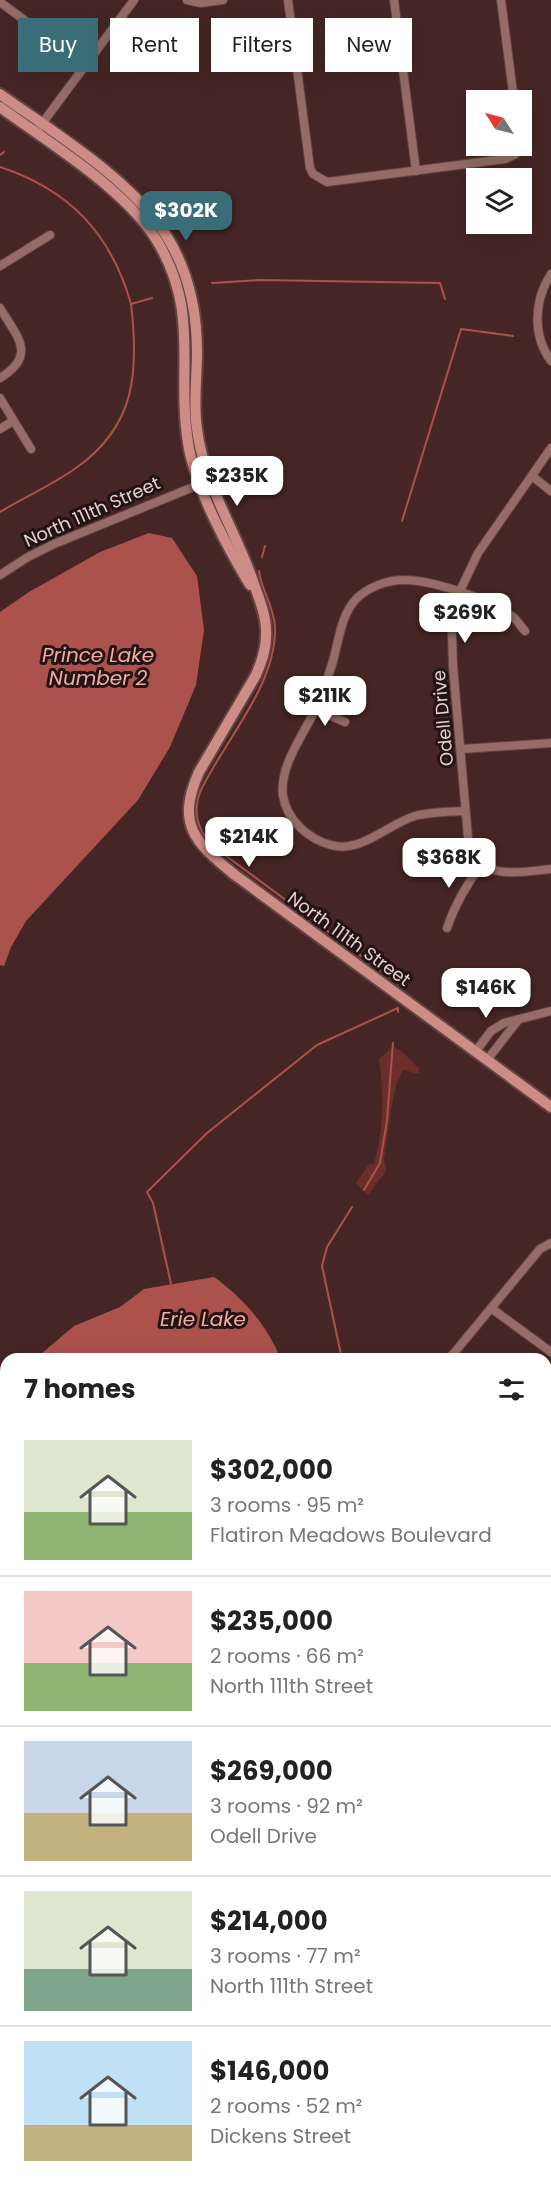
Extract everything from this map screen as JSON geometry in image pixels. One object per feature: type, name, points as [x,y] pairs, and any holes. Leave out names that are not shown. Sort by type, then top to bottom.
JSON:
[{"type":"street","points":[[38,128],[134,0]]},
{"type":"street","points":[[187,0],[200,3],[224,0]]},
{"type":"street","points":[[288,0],[310,168],[313,174],[327,182],[505,159],[512,156]]},
{"type":"street","points":[[394,0],[416,171]]},
{"type":"street","points":[[501,0],[513,90]]},
{"type":"street","points":[[0,2],[22,18]]},
{"type":"street","points":[[0,94],[38,128]]},
{"type":"street","points":[[0,107],[38,128],[132,193],[158,222],[177,255],[188,285],[196,322],[197,431],[205,482]]},
{"type":"street","points":[[0,266],[50,235]]},
{"type":"street","points":[[551,274],[542,288],[537,321],[540,340],[551,361]]},
{"type":"street","points":[[0,308],[21,342],[23,355],[15,369],[0,378]]},
{"type":"street","points":[[0,398],[31,450]]},
{"type":"street","points":[[0,429],[13,421]]},
{"type":"street","name":"Odell Drive","points":[[482,864],[469,849],[464,811],[462,748],[453,666],[452,633],[459,593],[478,553],[551,448]]},
{"type":"street","points":[[532,476],[551,491]]},
{"type":"street","name":"North 111th Street","points":[[0,575],[54,544],[205,482],[250,571],[266,629],[262,661],[250,689],[199,772],[192,788],[188,817],[199,843],[235,875],[551,1107]]},
{"type":"street","points":[[464,811],[415,816],[359,843],[332,846],[306,833],[287,810],[283,795],[283,780],[286,769],[315,710],[332,663],[345,615],[356,599],[369,590],[384,583],[401,580],[417,581],[459,593],[502,610],[514,618],[525,631]]},
{"type":"street","points":[[315,710],[345,722]]},
{"type":"street","points":[[462,748],[551,743]]},
{"type":"street","points":[[447,928],[453,908],[466,885],[482,864],[492,871],[503,873],[551,869]]},
{"type":"street","points":[[476,1052],[491,1031],[504,1023],[551,1011]]},
{"type":"street","points":[[487,1059],[519,1019]]},
{"type":"street","points":[[454,1353],[540,1249],[551,1243]]},
{"type":"street","points":[[491,1308],[551,1352]]},
{"type":"shaded area","points":[[393,1047],[401,1051],[419,1068],[419,1074],[403,1070],[396,1085],[384,1160],[386,1171],[368,1195],[356,1183],[369,1164],[374,1164],[380,1138],[382,1112],[379,1059]]},
{"type":"water","name":"Prince Lake Number 2","points":[[149,533],[172,538],[197,576],[204,630],[196,685],[170,747],[138,800],[26,921],[11,947],[4,966],[0,965],[0,612],[29,592],[100,552]]},
{"type":"water","name":"Erie Lake","points":[[214,1277],[253,1313],[269,1335],[278,1353],[42,1353],[74,1326],[120,1307],[144,1289]]},
{"type":"waterway","points":[[0,155],[4,152]]},
{"type":"waterway","points":[[0,167],[47,188],[84,218],[112,256],[131,304],[152,298]]},
{"type":"waterway","points":[[212,283],[260,280],[440,283],[445,299]]},
{"type":"waterway","points":[[0,512],[76,468],[96,452],[111,434],[122,415],[133,374],[131,304]]},
{"type":"waterway","points":[[402,521],[461,329],[513,336]]},
{"type":"waterway","points":[[262,557],[265,546]]},
{"type":"waterway","points":[[259,571],[274,619],[273,649],[268,670],[258,691],[200,792],[197,806],[199,825],[210,844],[399,984]]},
{"type":"waterway","points":[[171,1284],[153,1203],[147,1192],[207,1133],[317,1045],[398,1008],[398,1012]]},
{"type":"waterway","points":[[364,1190],[380,1163],[387,1120],[393,1043]]},
{"type":"waterway","points":[[341,1353],[322,1266],[327,1247],[352,1207]]}]
